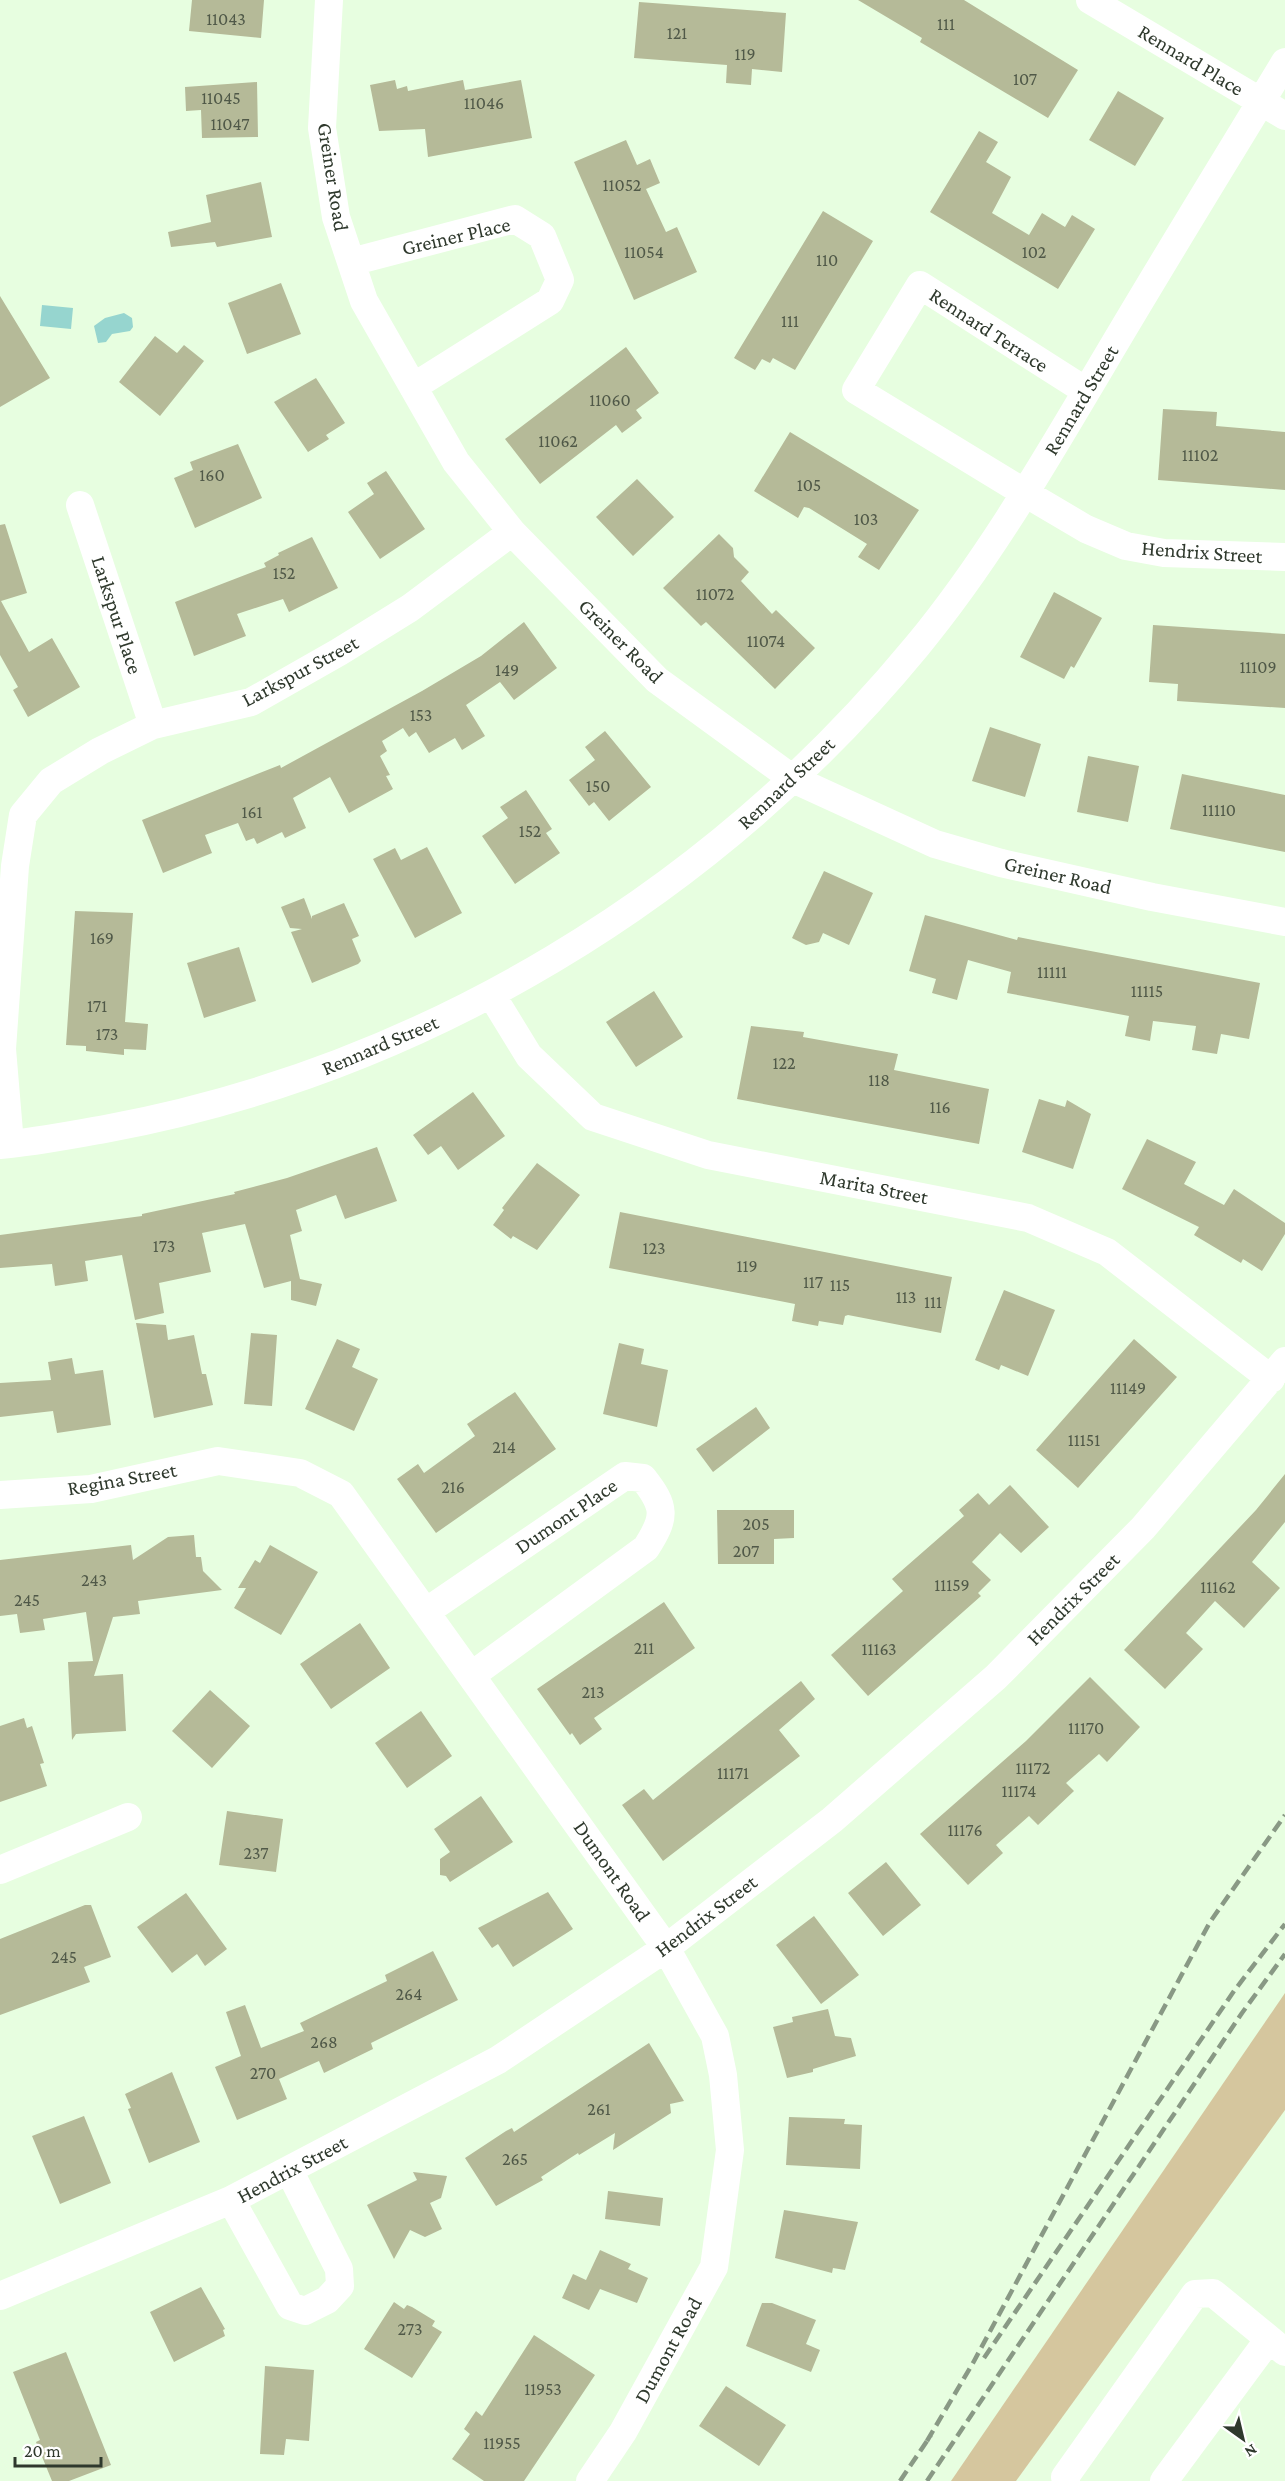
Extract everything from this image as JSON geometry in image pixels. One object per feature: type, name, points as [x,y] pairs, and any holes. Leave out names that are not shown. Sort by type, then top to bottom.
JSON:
[{"type":"street","name":"Greiner Road","points":[[329,0],[322,128],[336,217],[364,301],[456,462],[512,532],[657,680],[793,779],[855,810],[946,847],[1001,863],[1152,897],[1285,922]]},
{"type":"street","name":"Rennard Place","points":[[1090,0],[1285,116]]},
{"type":"street","name":"Rennard Street","points":[[5,1145],[162,1118],[296,1080],[376,1049],[491,994],[573,948],[644,901],[724,840],[793,779],[845,728],[919,644],[1025,494],[1285,62]]},
{"type":"street","name":"Greiner Place","points":[[351,262],[515,219],[542,236],[560,280],[550,301],[413,387]]},
{"type":"street","name":"Rennard Terrace","points":[[1025,494],[856,390],[920,285],[1086,391]]},
{"type":"street","name":"Hendrix Street","points":[[1025,494],[1086,529],[1126,546],[1164,553],[1285,557]]},
{"type":"street","name":"Larkspur Place","points":[[80,505],[153,726]]},
{"type":"street","name":"Larkspur Street","points":[[5,1145],[2,1049],[15,866],[23,815],[51,781],[100,751],[153,726],[251,702],[410,608],[512,532]]},
{"type":"street","name":"Marita Street","points":[[491,994],[529,1056],[593,1117],[708,1155],[1028,1218],[1107,1252],[1278,1370]]},
{"type":"street","name":"Hendrix Street","points":[[0,2296],[231,2200],[289,2170],[498,2060],[666,1948],[832,1820],[996,1677],[1143,1528],[1278,1370]]},
{"type":"street","name":"Dumont Road","points":[[208,1463],[218,1461],[300,1473],[341,1494],[427,1611],[666,1948],[714,2036],[723,2076],[730,2150],[714,2267],[623,2432],[590,2481]]},
{"type":"street","name":"Regina Street","points":[[0,1495],[91,1489],[208,1463]]},
{"type":"street","name":"Dumont Place","points":[[427,1611],[626,1476],[643,1478],[660,1499],[660,1525],[646,1548],[472,1676]]},
{"type":"street","points":[[0,1870],[128,1817]]},
{"type":"street","points":[[231,2200],[290,2306],[305,2311],[327,2300],[340,2286],[339,2269],[289,2170]]},
{"type":"street","points":[[1066,2481],[1065,2477],[1195,2294],[1213,2293],[1277,2345],[1164,2481]]},
{"type":"shaded area","points":[[1285,1993],[1285,2110],[1016,2481],[951,2481]]},
{"type":"water","points":[[42,305],[73,308],[71,329],[40,326]]},
{"type":"water","points":[[124,313],[132,318],[133,327],[130,331],[112,334],[106,342],[98,343],[94,326],[105,318]]},
{"type":"building","points":[[192,0],[264,0],[261,38],[189,31]]},
{"type":"building","points":[[858,0],[964,0],[1078,70],[1048,118],[920,42],[922,38]]},
{"type":"building","points":[[639,2],[786,13],[782,72],[752,69],[751,85],[726,83],[727,65],[634,58]]},
{"type":"building","points":[[395,80],[397,89],[407,86],[408,91],[463,80],[465,90],[521,80],[532,138],[428,157],[425,129],[379,131],[370,85]]},
{"type":"building","points":[[257,82],[258,137],[202,138],[201,110],[186,111],[185,87]]},
{"type":"building","points":[[1118,91],[1164,118],[1135,166],[1089,140]]},
{"type":"building","points":[[979,131],[998,142],[986,162],[1011,177],[992,213],[1029,235],[1042,213],[1065,227],[1072,215],[1095,229],[1058,289],[930,212]]},
{"type":"building","points":[[626,140],[637,165],[650,159],[660,183],[646,189],[666,232],[677,227],[697,272],[634,300],[574,162]]},
{"type":"building","points":[[261,182],[272,237],[217,247],[215,242],[171,247],[168,232],[211,222],[206,195]]},
{"type":"building","points":[[823,211],[873,241],[795,370],[773,358],[770,363],[762,359],[755,370],[734,358]]},
{"type":"building","points":[[281,283],[301,334],[247,354],[228,303]]},
{"type":"building","points":[[0,296],[50,378],[0,407]]},
{"type":"building","points":[[155,336],[177,353],[184,345],[204,361],[160,416],[119,382]]},
{"type":"building","points":[[626,347],[659,393],[636,410],[642,418],[622,433],[616,425],[540,484],[505,439]]},
{"type":"building","points":[[316,378],[345,423],[326,435],[329,439],[308,452],[274,402]]},
{"type":"building","points":[[1163,409],[1217,412],[1216,426],[1285,432],[1285,490],[1158,480]]},
{"type":"building","points":[[790,432],[919,510],[879,570],[858,557],[867,544],[809,508],[804,507],[798,518],[754,491]]},
{"type":"building","points":[[238,444],[262,498],[195,528],[174,478],[193,470],[190,462]]},
{"type":"building","points":[[386,471],[425,529],[380,559],[348,512],[374,494],[367,483]]},
{"type":"building","points":[[637,479],[674,517],[633,556],[596,517]]},
{"type":"building","points":[[5,524],[27,593],[1,601],[29,652],[52,638],[80,687],[28,717],[13,690],[18,687],[0,655],[0,525]]},
{"type":"building","points":[[719,534],[733,548],[734,557],[749,572],[741,581],[772,614],[776,610],[815,648],[775,689],[706,622],[701,626],[663,588]]},
{"type":"building","points":[[312,537],[338,588],[289,612],[283,599],[237,614],[246,636],[194,656],[175,602],[266,567],[264,563],[279,555],[278,553]]},
{"type":"building","points":[[1054,592],[1102,618],[1074,668],[1071,666],[1064,679],[1020,657]]},
{"type":"building","points":[[524,622],[557,668],[514,700],[500,682],[466,705],[485,736],[462,750],[455,738],[429,753],[416,732],[409,737],[403,728],[382,741],[387,751],[380,756],[390,775],[386,776],[393,789],[349,813],[330,777],[293,798],[306,828],[285,838],[282,832],[257,844],[254,838],[246,841],[238,823],[205,835],[212,853],[163,873],[142,820],[280,765],[281,768],[481,656]]},
{"type":"building","points":[[1153,625],[1285,634],[1285,708],[1177,701],[1178,684],[1149,682]]},
{"type":"building","points":[[990,727],[1041,744],[1025,797],[972,781]]},
{"type":"building","points":[[605,731],[651,787],[609,821],[594,802],[589,806],[569,780],[595,760],[585,747]]},
{"type":"building","points":[[1088,756],[1139,766],[1128,822],[1077,812]]},
{"type":"building","points":[[1182,774],[1285,795],[1285,852],[1170,829]]},
{"type":"building","points":[[526,790],[552,829],[546,833],[560,853],[515,884],[482,836],[508,818],[500,807]]},
{"type":"building","points":[[427,847],[462,913],[415,938],[373,859],[395,848],[401,860]]},
{"type":"building","points":[[824,871],[873,893],[849,945],[823,933],[819,942],[806,945],[792,938]]},
{"type":"building","points":[[304,898],[312,919],[312,916],[344,903],[359,936],[352,939],[361,961],[358,964],[312,983],[291,932],[302,929],[290,928],[281,907]]},
{"type":"building","points":[[75,911],[133,913],[125,1022],[148,1024],[146,1050],[124,1049],[124,1055],[86,1051],[86,1046],[66,1045]]},
{"type":"building","points":[[925,915],[1017,940],[1018,937],[1260,983],[1249,1039],[1221,1034],[1217,1054],[1192,1050],[1196,1026],[1153,1021],[1150,1041],[1125,1036],[1129,1016],[1007,993],[1011,972],[968,960],[957,1000],[932,993],[936,979],[909,971]]},
{"type":"building","points":[[239,947],[256,1001],[204,1018],[187,963]]},
{"type":"building","points":[[654,991],[683,1037],[636,1067],[606,1022]]},
{"type":"building","points":[[751,1026],[804,1032],[803,1037],[898,1054],[894,1070],[989,1089],[979,1144],[737,1099]]},
{"type":"building","points":[[473,1092],[505,1136],[458,1170],[441,1146],[428,1155],[413,1135]]},
{"type":"building","points":[[1039,1099],[1065,1107],[1067,1100],[1091,1114],[1073,1169],[1022,1152]]},
{"type":"building","points":[[1147,1139],[1196,1162],[1184,1184],[1224,1205],[1234,1189],[1285,1223],[1285,1234],[1262,1271],[1243,1259],[1241,1263],[1194,1235],[1199,1227],[1122,1189]]},
{"type":"building","points":[[377,1147],[397,1201],[345,1219],[336,1195],[296,1210],[302,1231],[290,1235],[300,1279],[322,1284],[316,1306],[291,1300],[291,1281],[264,1288],[245,1224],[202,1233],[211,1272],[159,1283],[164,1313],[135,1320],[122,1255],[85,1261],[88,1281],[55,1286],[52,1264],[0,1268],[0,1235],[142,1216],[142,1214],[235,1194],[234,1192],[287,1178]]},
{"type":"building","points":[[537,1163],[580,1195],[537,1250],[513,1236],[511,1239],[493,1225],[504,1210],[502,1208]]},
{"type":"building","points":[[620,1212],[952,1277],[941,1333],[848,1315],[845,1316],[843,1325],[819,1321],[818,1326],[792,1321],[795,1304],[609,1268]]},
{"type":"building","points":[[1004,1290],[1055,1310],[1028,1376],[1001,1365],[999,1370],[975,1360]]},
{"type":"building","points":[[136,1323],[166,1325],[168,1340],[194,1335],[202,1374],[206,1374],[213,1405],[154,1418]]},
{"type":"building","points":[[251,1333],[277,1335],[272,1406],[244,1404]]},
{"type":"building","points":[[337,1339],[360,1349],[352,1367],[378,1379],[354,1431],[305,1409]]},
{"type":"building","points":[[1134,1339],[1177,1377],[1078,1488],[1036,1450]]},
{"type":"building","points":[[619,1343],[644,1349],[641,1364],[668,1370],[657,1427],[603,1414]]},
{"type":"building","points":[[72,1358],[75,1374],[103,1370],[111,1425],[57,1433],[53,1411],[0,1417],[0,1383],[51,1380],[48,1362]]},
{"type":"building","points":[[515,1392],[556,1449],[436,1533],[397,1479],[418,1464],[424,1473],[475,1436],[467,1424]]},
{"type":"building","points":[[756,1407],[770,1428],[713,1472],[696,1449]]},
{"type":"building","points":[[1285,1474],[1285,1522],[1252,1562],[1280,1588],[1244,1628],[1215,1601],[1186,1633],[1203,1649],[1165,1689],[1124,1650],[1256,1510]]},
{"type":"building","points":[[1010,1485],[1049,1527],[1021,1553],[1000,1533],[972,1562],[991,1580],[978,1593],[981,1596],[868,1696],[831,1655],[903,1591],[892,1579],[964,1516],[959,1510],[978,1493],[989,1505]]},
{"type":"building","points":[[717,1510],[794,1510],[794,1538],[774,1539],[774,1564],[718,1564]]},
{"type":"building","points":[[194,1535],[196,1557],[201,1557],[203,1571],[222,1590],[138,1601],[140,1614],[113,1617],[94,1676],[123,1674],[126,1731],[76,1734],[72,1740],[68,1662],[93,1661],[86,1612],[43,1619],[45,1630],[20,1633],[17,1614],[0,1616],[0,1560],[131,1545],[133,1560],[168,1537]]},
{"type":"building","points":[[270,1545],[318,1572],[281,1635],[234,1608],[246,1588],[238,1588],[255,1560],[260,1563]]},
{"type":"building","points":[[664,1602],[695,1648],[594,1718],[602,1729],[580,1745],[572,1733],[570,1735],[537,1689]]},
{"type":"building","points":[[360,1623],[390,1668],[331,1709],[300,1664]]},
{"type":"building","points":[[1090,1677],[1140,1727],[1107,1762],[1099,1754],[1066,1783],[1074,1791],[1038,1825],[1029,1816],[996,1845],[1003,1853],[968,1885],[920,1834],[1026,1741]]},
{"type":"building","points":[[801,1681],[815,1699],[779,1730],[800,1756],[663,1861],[622,1805],[644,1789],[653,1800]]},
{"type":"building","points":[[210,1690],[250,1726],[212,1768],[172,1731]]},
{"type":"building","points":[[421,1711],[452,1756],[407,1788],[375,1743]]},
{"type":"building","points":[[24,1718],[27,1728],[32,1726],[44,1763],[40,1764],[47,1786],[0,1802],[0,1726]]},
{"type":"building","points":[[481,1796],[513,1842],[450,1882],[446,1876],[440,1875],[440,1859],[450,1852],[434,1829]]},
{"type":"building","points":[[227,1811],[283,1819],[276,1872],[219,1865]]},
{"type":"building","points":[[886,1862],[921,1905],[883,1936],[848,1893]]},
{"type":"building","points":[[548,1892],[573,1929],[513,1967],[498,1944],[492,1948],[478,1928]]},
{"type":"building","points":[[186,1893],[227,1949],[205,1966],[197,1954],[172,1973],[137,1927]]},
{"type":"building","points":[[85,1905],[91,1905],[111,1957],[84,1967],[90,1982],[0,2015],[0,1939]]},
{"type":"building","points":[[814,1916],[859,1975],[821,2004],[776,1945]]},
{"type":"building","points":[[433,1951],[458,2000],[371,2043],[373,2049],[324,2073],[319,2061],[279,2079],[287,2099],[237,2120],[215,2067],[241,2056],[226,2012],[245,2005],[261,2048],[304,2031],[300,2023],[387,1981],[385,1975]]},
{"type":"building","points":[[828,2009],[835,2036],[851,2038],[856,2056],[813,2069],[813,2072],[787,2078],[773,2027],[793,2022],[792,2017]]},
{"type":"building","points":[[649,2043],[684,2101],[670,2104],[671,2113],[613,2150],[615,2133],[541,2177],[543,2180],[496,2206],[465,2158],[506,2131],[512,2128],[514,2132]]},
{"type":"building","points":[[172,2072],[200,2142],[149,2163],[128,2109],[131,2108],[125,2094]]},
{"type":"building","points":[[84,2116],[111,2183],[60,2204],[32,2136]]},
{"type":"building","points":[[789,2117],[845,2119],[844,2124],[862,2125],[860,2169],[786,2165]]},
{"type":"building","points":[[413,2172],[447,2176],[441,2198],[430,2203],[442,2229],[425,2237],[410,2230],[394,2259],[367,2205],[417,2180]]},
{"type":"building","points":[[608,2191],[663,2198],[660,2226],[605,2219]]},
{"type":"building","points":[[784,2210],[858,2222],[845,2270],[833,2268],[832,2273],[775,2258]]},
{"type":"building","points":[[600,2250],[631,2264],[628,2269],[648,2278],[637,2303],[600,2289],[589,2310],[562,2298],[573,2274],[586,2280]]},
{"type":"building","points":[[201,2287],[225,2329],[223,2330],[225,2336],[174,2362],[150,2312]]},
{"type":"building","points":[[394,2302],[404,2309],[407,2305],[412,2307],[435,2321],[432,2326],[442,2332],[412,2378],[364,2349]]},
{"type":"building","points":[[762,2303],[772,2303],[816,2320],[806,2344],[820,2350],[811,2372],[746,2346]]},
{"type":"building","points":[[534,2335],[595,2375],[524,2481],[484,2481],[452,2459],[470,2434],[464,2429],[476,2411],[482,2416]]},
{"type":"building","points":[[66,2352],[111,2465],[69,2481],[52,2481],[36,2442],[40,2440],[13,2372]]},
{"type":"building","points":[[265,2366],[314,2370],[309,2441],[286,2439],[284,2455],[260,2454]]},
{"type":"building","points":[[726,2386],[786,2425],[759,2466],[699,2426]]},
{"type":"railway","points":[[927,2441],[973,2363],[1210,1922],[1285,1815]]},
{"type":"railway","points":[[984,2358],[1234,1991],[1285,1924]]},
{"type":"railway","points":[[927,2481],[1242,2013],[1285,1954]]},
{"type":"railway","points":[[900,2481],[931,2435]]}]
